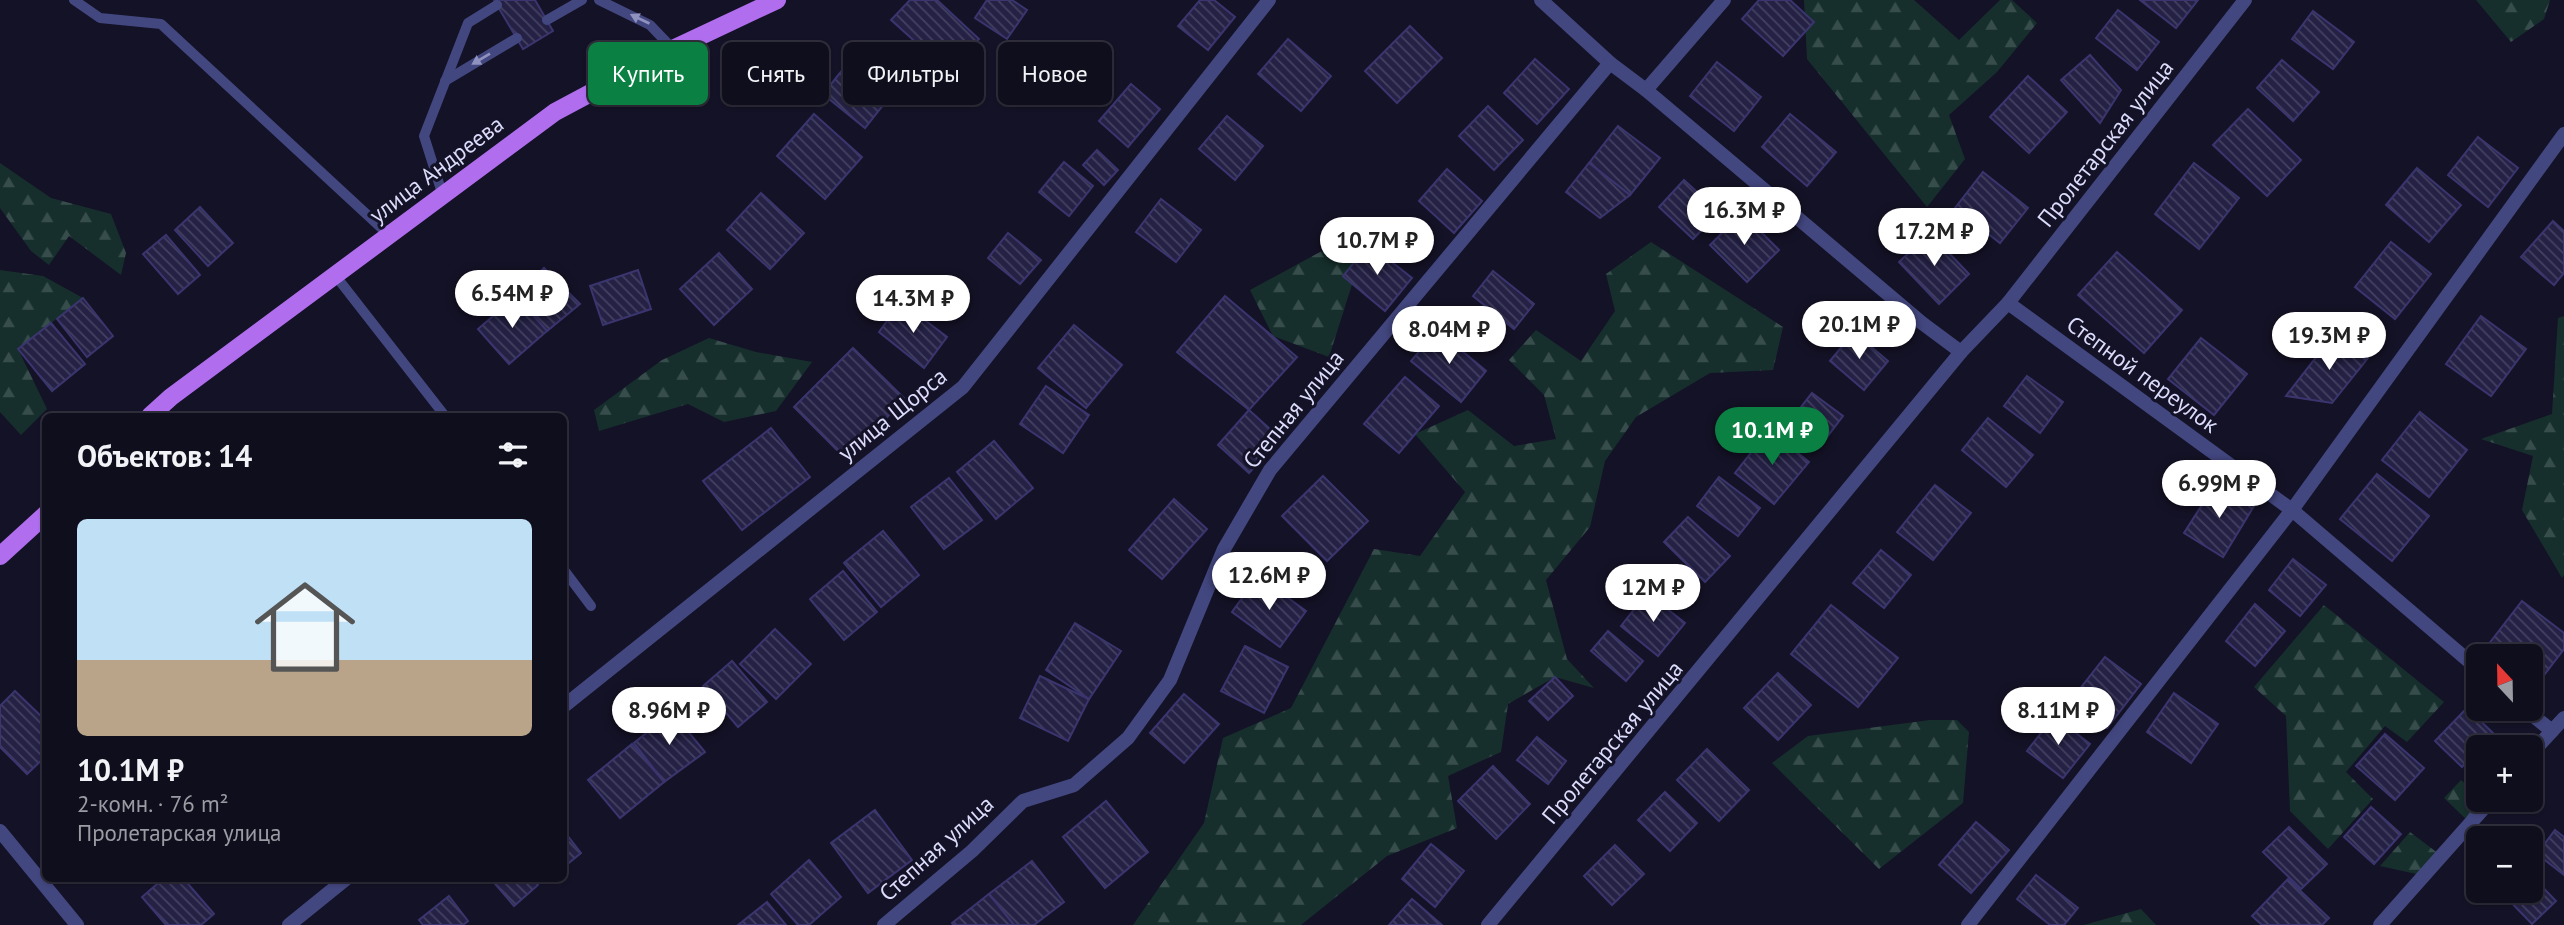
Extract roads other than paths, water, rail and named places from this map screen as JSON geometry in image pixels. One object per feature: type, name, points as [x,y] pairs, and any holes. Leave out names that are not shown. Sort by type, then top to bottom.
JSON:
[{"type":"main road","name":"улица Андреева","points":[[686,42],[777,0]]},
{"type":"main road","name":"улица Андреева","points":[[152,413],[555,111],[588,93]]},
{"type":"main road","points":[[0,556],[42,518]]},
{"type":"street","name":"улица Щорса","points":[[567,704],[963,387],[1269,0]]},
{"type":"street","points":[[1541,0],[1610,63],[1646,90],[1922,323],[1961,352]]},
{"type":"street","points":[[1646,90],[1724,0]]},
{"type":"street","name":"Пролетарская улица","points":[[1488,925],[1961,352],[2008,303],[2245,0]]},
{"type":"street","name":"Степная улица","points":[[884,925],[972,851],[1023,801],[1074,785],[1128,738],[1170,680],[1224,549],[1270,470],[1610,63]]},
{"type":"street","points":[[1968,925],[2292,510],[2564,134]]},
{"type":"street","name":"Степной переулок","points":[[2008,303],[2292,510],[2466,658]]},
{"type":"street","points":[[2543,741],[2564,718]]},
{"type":"street","points":[[2540,721],[2552,731]]},
{"type":"street","points":[[2380,925],[2480,812]]},
{"type":"street","points":[[0,831],[77,925]]},
{"type":"street","points":[[289,925],[342,882]]},
{"type":"lane","points":[[74,0],[100,18],[128,23],[161,24],[389,235]]},
{"type":"lane","points":[[547,20],[582,0]]},
{"type":"lane","points":[[599,0],[650,24],[667,42]]},
{"type":"lane","points":[[443,196],[424,136],[468,23],[497,5]]},
{"type":"lane","points":[[445,81],[517,38]]},
{"type":"lane","points":[[335,275],[442,413]]},
{"type":"lane","points":[[567,574],[591,606]]}]
